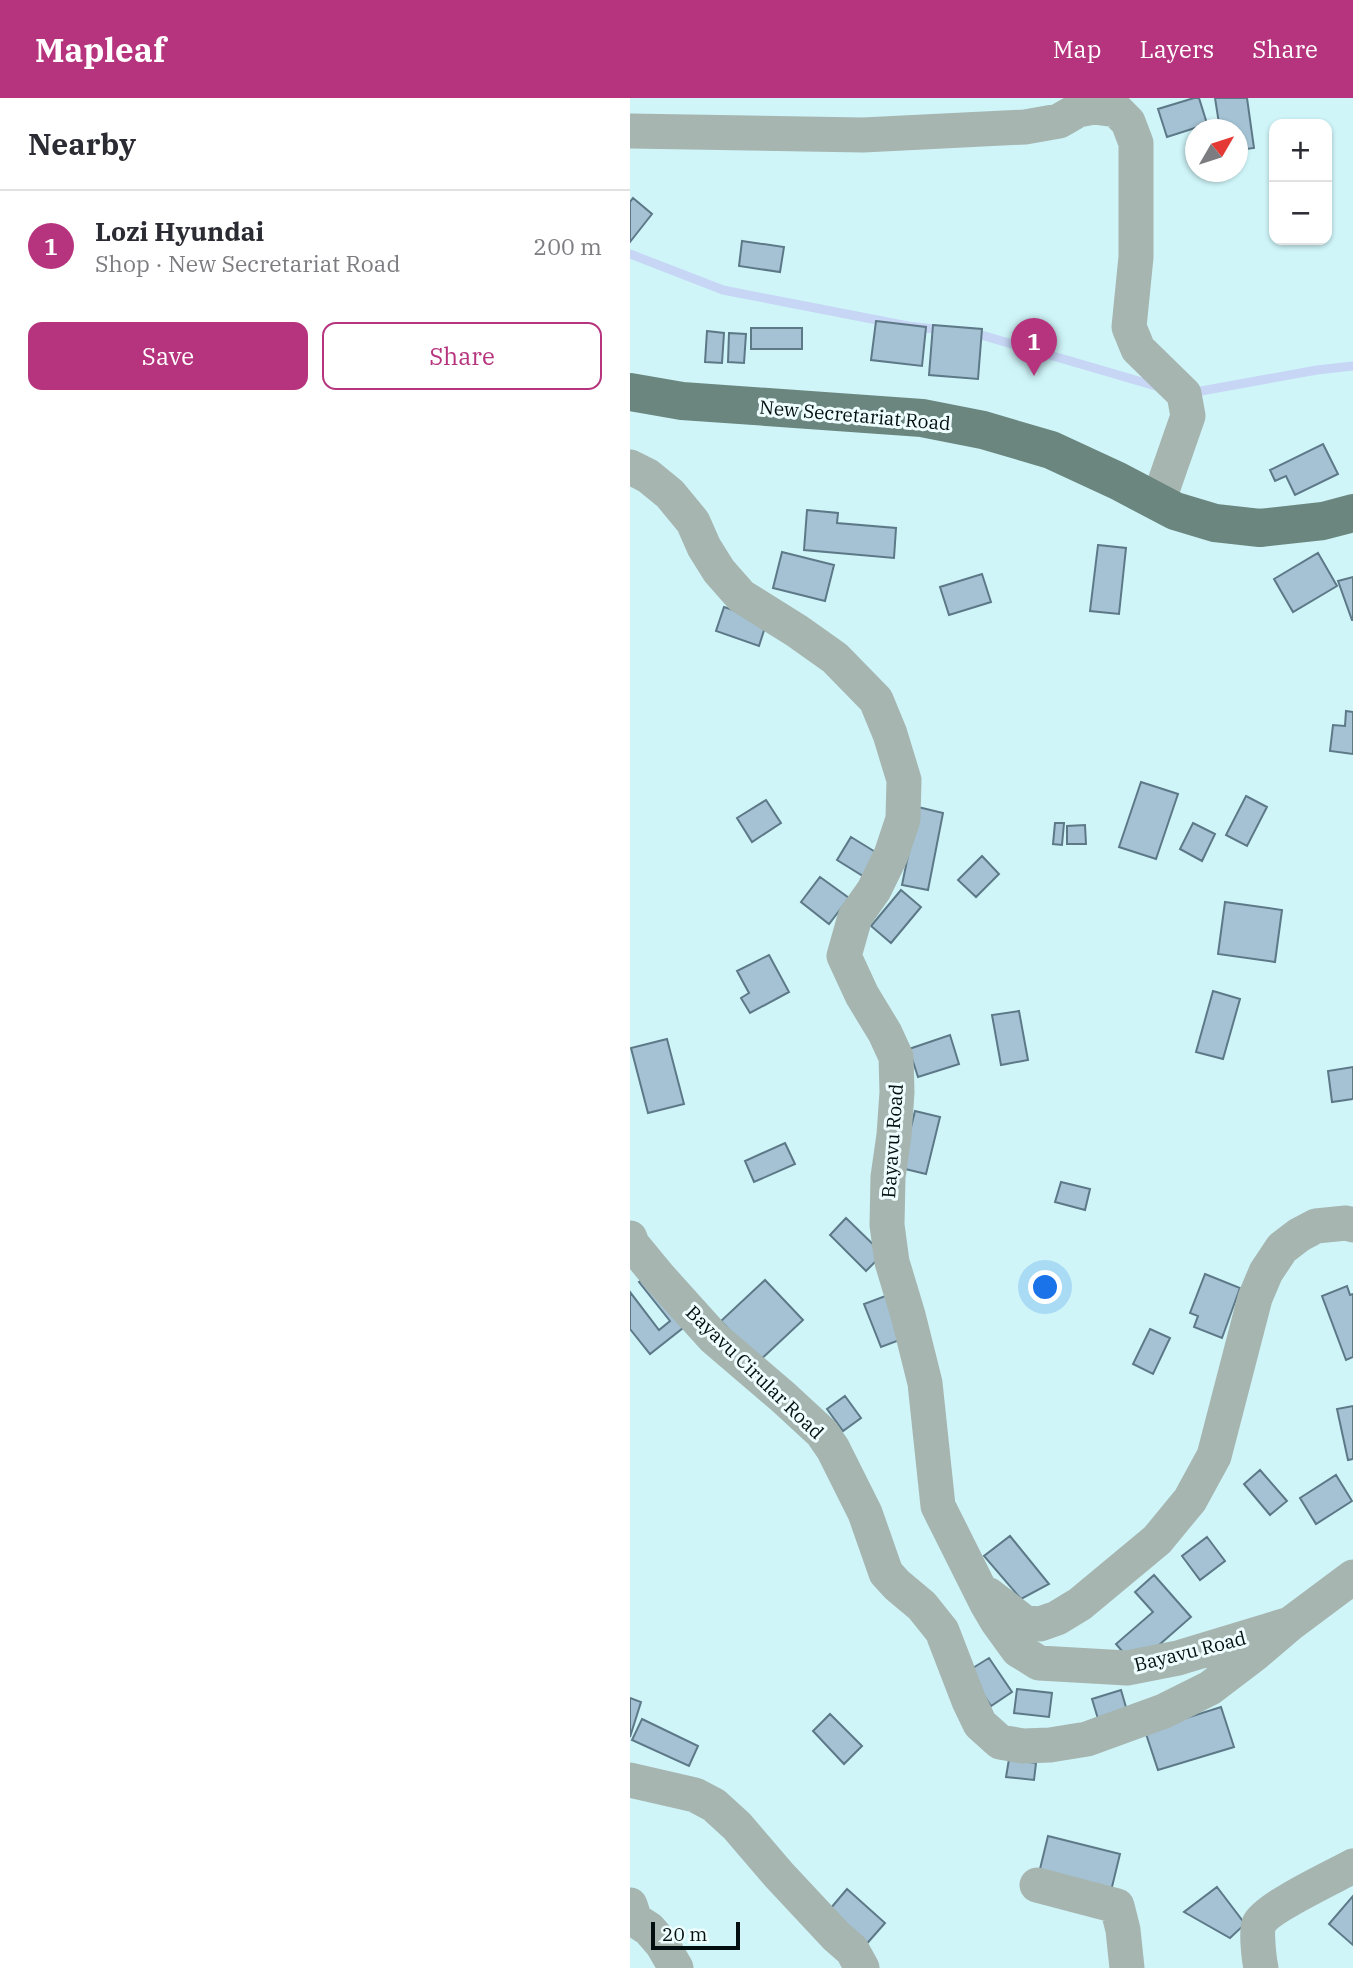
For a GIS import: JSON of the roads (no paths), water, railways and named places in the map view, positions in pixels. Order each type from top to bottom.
[{"type":"main road","name":"New Secretariat Road","points":[[630,392],[682,401],[922,418],[983,430],[1051,450],[1175,511],[1215,523],[1260,528],[1323,522],[1353,513]]},
{"type":"street","points":[[630,131],[863,135],[1026,127],[1059,121],[1078,110],[1094,107],[1116,110],[1128,122],[1136,143],[1136,257],[1129,327],[1138,349],[1184,394],[1188,416],[1158,502]]},
{"type":"street","name":"Bayavu Road","points":[[630,467],[648,476],[670,494],[693,522],[719,571],[741,596],[797,631],[835,659],[876,700],[890,734],[904,780],[903,819],[886,867],[855,917],[844,956],[896,1057],[896,1113],[888,1177],[887,1225],[892,1262],[925,1383],[938,1506],[992,1613],[1018,1650],[1039,1663],[1126,1668],[1178,1658],[1290,1624]]},
{"type":"street","points":[[978,1587],[1024,1622],[1040,1624],[1057,1618],[1080,1604],[1157,1540],[1190,1500],[1214,1455],[1255,1298],[1266,1272],[1282,1248],[1299,1235],[1316,1226],[1346,1223],[1353,1225]]},
{"type":"street","name":"Bayavu Cirular Road","points":[[630,1238],[660,1278],[714,1338],[783,1397],[827,1441],[865,1513],[886,1573],[922,1606],[943,1632],[980,1724],[1000,1742],[1023,1746],[1087,1739],[1164,1711],[1209,1688],[1353,1577]]},
{"type":"street","points":[[630,1780],[695,1795],[714,1805],[737,1826],[779,1875],[852,1950],[862,1968]]},
{"type":"street","points":[[1261,1968],[1259,1924],[1270,1911],[1353,1866]]},
{"type":"street","points":[[1037,1885],[1117,1906],[1123,1930],[1127,1968]]},
{"type":"street","points":[[630,1905],[635,1920],[649,1929],[662,1944],[676,1968]]},
{"type":"waterway","points":[[630,254],[723,290],[908,326],[943,330]]},
{"type":"waterway","points":[[971,332],[1159,387]]},
{"type":"waterway","points":[[1190,393],[1353,366]]},
{"type":"place","name":"Lozi Hyundai","points":[[1034,376]]}]
